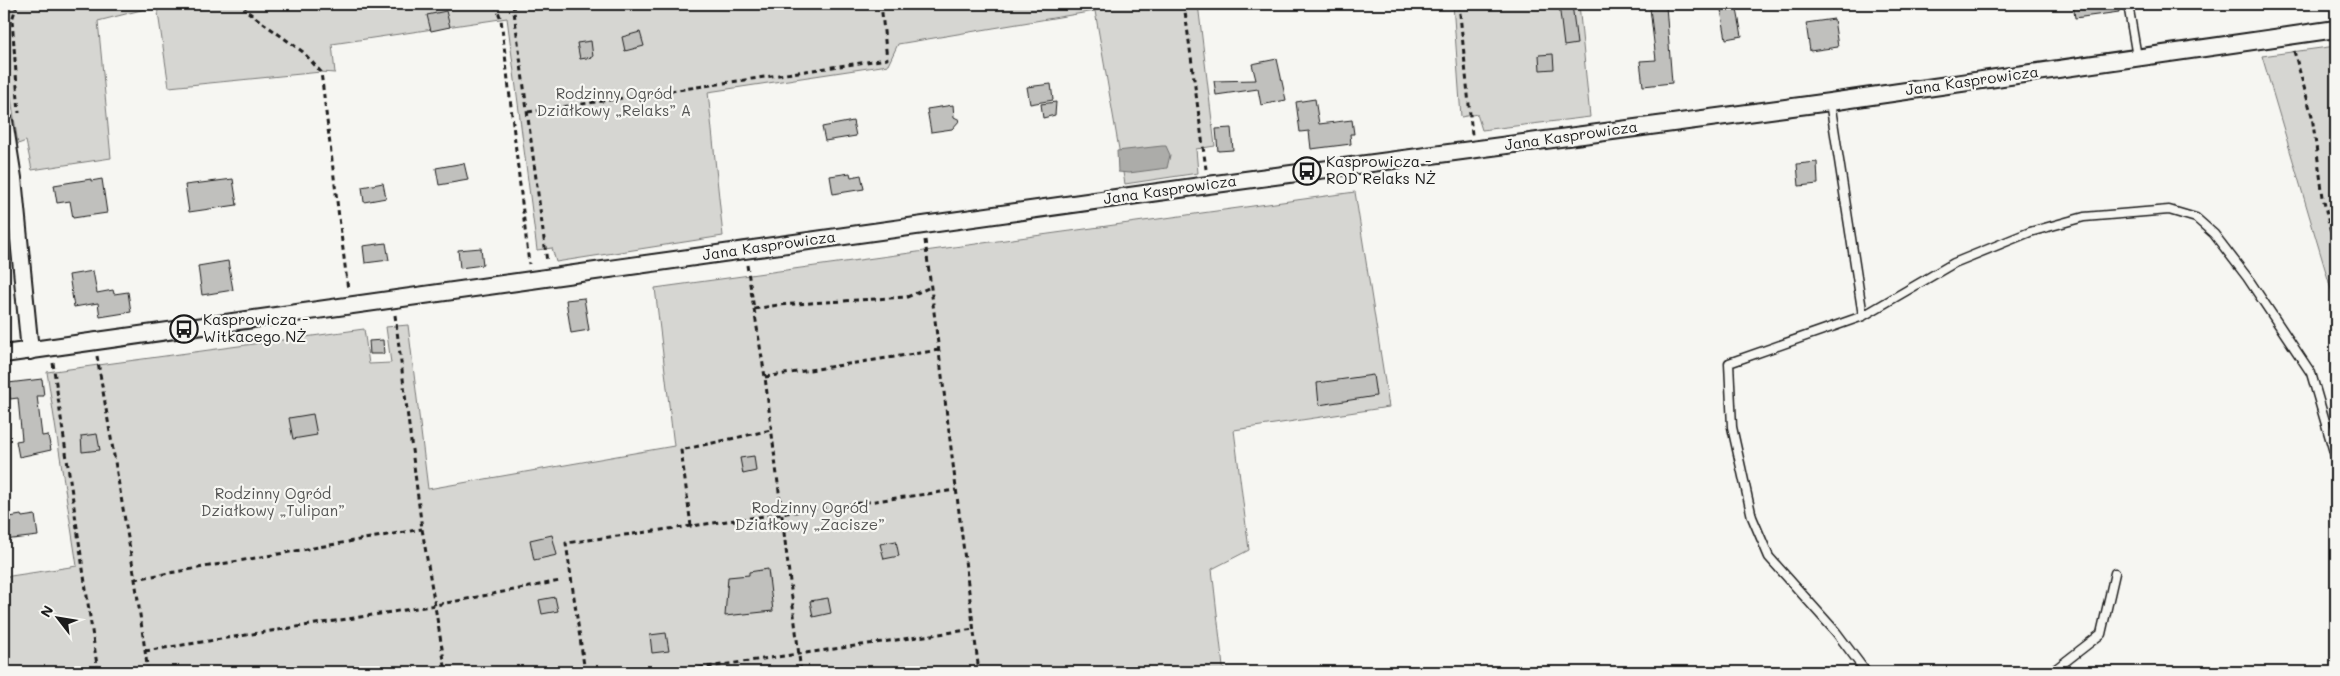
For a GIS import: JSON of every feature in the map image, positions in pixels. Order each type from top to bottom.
[{"type":"street","name":"Jana Kasprowicza","points":[[4,354],[1208,185],[1830,102],[2336,29]]},
{"type":"street","points":[[11,118],[13,178],[30,351]]},
{"type":"lane","points":[[2128,4],[2137,57]]},
{"type":"lane","points":[[1830,102],[1863,316]]},
{"type":"lane","points":[[1866,672],[1836,632],[1769,557],[1752,517],[1732,426],[1729,364],[1863,316],[1954,263],[2030,232],[2084,217],[2169,210],[2196,218],[2214,234],[2247,277],[2311,373],[2336,459]]},
{"type":"lane","points":[[2052,672],[2101,634],[2115,574]]},
{"type":"path","points":[[11,118],[12,20],[17,4]]},
{"type":"path","points":[[244,4],[248,12],[303,52],[321,72],[350,305]]},
{"type":"path","points":[[495,4],[501,19],[531,280]]},
{"type":"path","points":[[513,4],[545,249]]},
{"type":"path","points":[[528,112],[887,59],[881,4]]},
{"type":"path","points":[[1184,4],[1208,185]]},
{"type":"path","points":[[1459,4],[1469,116]]},
{"type":"path","points":[[2292,36],[2295,58],[2312,116],[2320,181],[2336,256]]},
{"type":"path","points":[[926,250],[979,672]]},
{"type":"path","points":[[749,275],[765,377],[801,672]]},
{"type":"path","points":[[754,309],[778,305],[907,297],[931,287]]},
{"type":"path","points":[[397,324],[422,529],[446,672]]},
{"type":"path","points":[[51,347],[98,672]]},
{"type":"path","points":[[765,377],[939,350]]},
{"type":"path","points":[[99,366],[135,580],[148,672]]},
{"type":"path","points":[[691,526],[681,450],[771,430]]},
{"type":"path","points":[[585,672],[566,543],[956,490]]},
{"type":"path","points":[[135,580],[422,529]]},
{"type":"path","points":[[145,651],[436,605],[560,580]]},
{"type":"path","points":[[672,672],[974,629]]},
{"type":"green space","name":"Rodzinny Ogród Działkowy „Relaks” A","points":[[4,4],[1198,4],[1215,146],[1196,149],[1198,173],[1125,184],[1095,11],[898,44],[888,65],[708,92],[723,236],[556,262],[552,248],[537,250],[507,18],[332,44],[335,73],[321,72],[169,87],[157,6],[98,21],[111,158],[32,170],[26,141],[18,144],[4,52]]},
{"type":"green space","points":[[1453,4],[1579,4],[1590,117],[1482,130],[1477,114],[1461,117]]},
{"type":"green space","points":[[2336,46],[2336,306],[2262,56]]},
{"type":"green space","points":[[1355,192],[1389,407],[1234,430],[1249,550],[1212,569],[1223,667],[1226,672],[4,672],[4,577],[77,566],[47,372],[364,329],[369,364],[391,363],[386,327],[408,325],[428,489],[674,446],[655,288]]},
{"type":"shaded area","points":[[1166,146],[1170,155],[1167,168],[1129,173],[1118,172],[1117,151]]},
{"type":"building","points":[[1559,4],[1572,4],[1577,44],[1564,46]]},
{"type":"building","points":[[1720,4],[1736,4],[1742,36],[1726,39]]},
{"type":"building","points":[[2073,4],[2118,4],[2119,12],[2075,18]]},
{"type":"building","points":[[1666,6],[1672,83],[1643,86],[1640,61],[1656,60],[1650,8]]},
{"type":"building","points":[[446,11],[450,27],[431,31],[427,15]]},
{"type":"building","points":[[1834,19],[1838,47],[1810,51],[1806,23]]},
{"type":"building","points":[[640,32],[644,46],[625,51],[622,37]]},
{"type":"building","points":[[591,41],[593,57],[580,59],[577,43]]},
{"type":"building","points":[[1553,54],[1554,69],[1540,70],[1539,55]]},
{"type":"building","points":[[1277,59],[1286,100],[1261,105],[1258,89],[1216,95],[1214,81],[1256,80],[1252,64]]},
{"type":"building","points":[[1051,84],[1053,100],[1030,104],[1027,87]]},
{"type":"building","points":[[1315,99],[1319,124],[1352,120],[1354,134],[1350,134],[1351,144],[1311,149],[1309,131],[1300,132],[1296,102]]},
{"type":"building","points":[[1056,102],[1055,115],[1043,118],[1041,104]]},
{"type":"building","points":[[953,105],[954,117],[960,120],[952,129],[931,132],[927,109]]},
{"type":"building","points":[[853,121],[856,136],[825,141],[822,127]]},
{"type":"building","points":[[1231,128],[1233,150],[1218,151],[1216,129]]},
{"type":"building","points":[[1817,162],[1818,184],[1799,186],[1797,164]]},
{"type":"building","points":[[464,163],[468,180],[439,185],[436,168]]},
{"type":"building","points":[[850,173],[851,177],[861,175],[864,189],[833,194],[830,176]]},
{"type":"building","points":[[91,179],[91,181],[102,179],[107,213],[73,218],[70,201],[57,203],[54,185]]},
{"type":"building","points":[[233,179],[237,205],[189,212],[185,185]]},
{"type":"building","points":[[383,183],[386,198],[364,202],[362,187]]},
{"type":"building","points":[[386,243],[389,260],[365,263],[363,246]]},
{"type":"building","points":[[481,248],[483,265],[460,268],[458,250]]},
{"type":"building","points":[[228,261],[233,290],[202,295],[198,266]]},
{"type":"building","points":[[93,271],[97,293],[113,290],[114,294],[128,292],[131,312],[100,317],[98,303],[74,307],[69,275]]},
{"type":"building","points":[[584,298],[589,330],[571,333],[566,300]]},
{"type":"building","points":[[383,340],[384,354],[370,354],[369,341]]},
{"type":"building","points":[[1373,375],[1376,396],[1319,405],[1317,383]]},
{"type":"building","points":[[42,379],[44,396],[37,396],[42,436],[48,435],[51,450],[19,457],[16,441],[22,440],[18,398],[10,399],[8,383]]},
{"type":"building","points":[[313,414],[317,435],[293,439],[289,418]]},
{"type":"building","points":[[97,434],[100,450],[82,452],[81,436]]},
{"type":"building","points":[[754,456],[756,471],[743,474],[740,458]]},
{"type":"building","points":[[21,515],[22,517],[35,515],[38,536],[4,540],[4,518]]},
{"type":"building","points":[[552,535],[557,555],[534,560],[530,540]]},
{"type":"building","points":[[896,541],[899,556],[884,559],[880,544]]},
{"type":"building","points":[[768,569],[773,611],[725,616],[728,577],[749,575],[749,572]]},
{"type":"building","points":[[555,597],[558,611],[542,614],[539,600]]},
{"type":"building","points":[[828,598],[831,613],[813,617],[810,601]]},
{"type":"building","points":[[666,633],[669,651],[652,653],[650,635]]},
{"type":"place","name":"Kasprowicza - ROD Relaks NŻ","points":[[1307,171]]},
{"type":"place","name":"Kasprowicza - Witkacego NŻ","points":[[184,329]]},
{"type":"park label","name":"Rodzinny Ogród Działkowy „Tulipan”","points":[[273,502]]},
{"type":"park label","name":"Rodzinny Ogród Działkowy „Zacisze”","points":[[810,516]]}]
